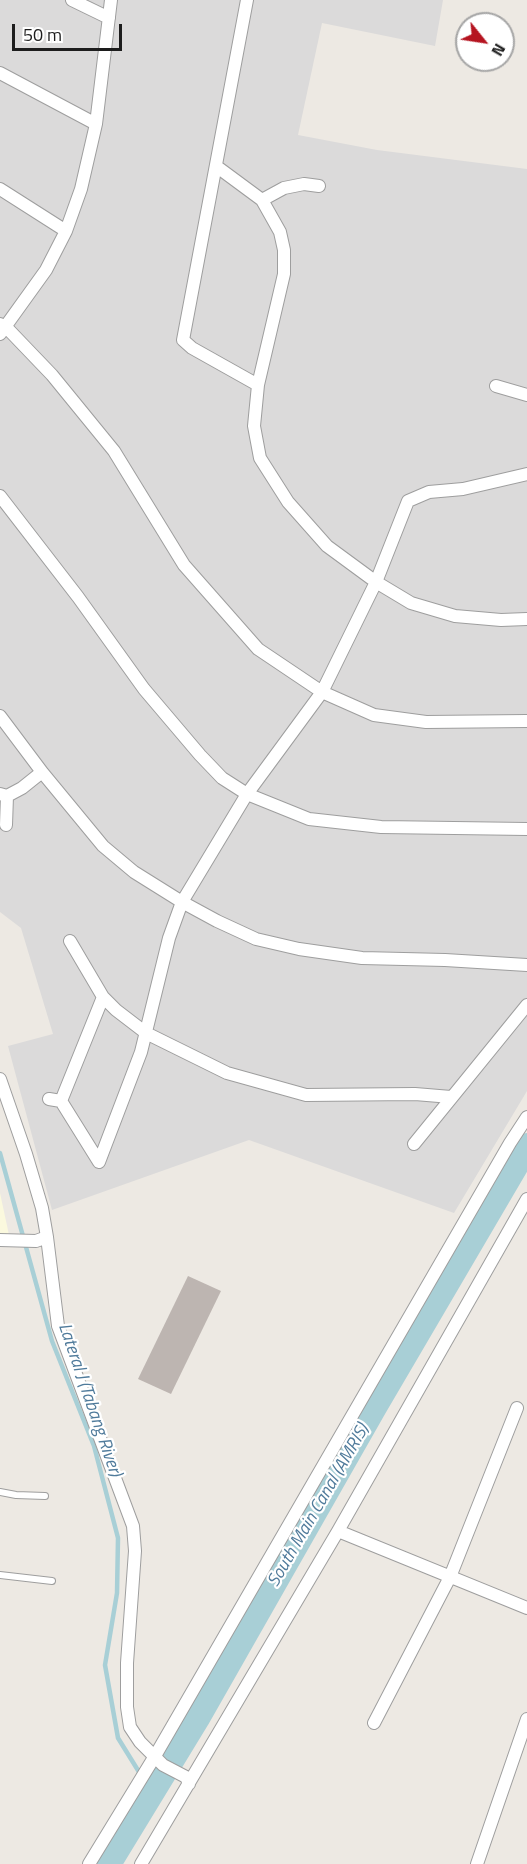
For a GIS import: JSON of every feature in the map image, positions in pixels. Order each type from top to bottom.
[{"type":"street","points":[[72,0],[109,18]]},
{"type":"street","points":[[111,0],[96,124],[81,189],[66,231],[46,270],[2,328],[52,375],[114,451],[184,565],[258,649],[322,692],[374,715],[426,722],[527,721]]},
{"type":"street","points":[[247,0],[183,340],[192,348],[258,385]]},
{"type":"street","points":[[0,73],[96,124]]},
{"type":"street","points":[[216,166],[262,201],[280,232],[284,250],[284,274],[258,385],[254,426],[260,458],[288,502],[327,546],[376,582],[411,603],[455,616],[501,620],[527,619]]},
{"type":"street","points":[[262,201],[284,188],[304,184],[319,186]]},
{"type":"street","points":[[0,189],[66,231]]},
{"type":"street","points":[[496,386],[527,395]]},
{"type":"street","points":[[103,997],[55,1100],[99,1162],[146,1033],[169,939],[182,902],[247,794],[322,692],[376,582],[408,501],[429,492],[464,489],[527,474]]},
{"type":"street","points":[[0,496],[78,597],[144,689],[214,770],[247,794],[309,819],[381,827],[527,829]]},
{"type":"street","points":[[0,716],[42,772],[104,846],[134,872],[182,902],[256,939],[299,949],[362,958],[527,965]]},
{"type":"street","points":[[6,825],[3,795],[22,789],[42,772]]},
{"type":"street","points":[[70,941],[103,997],[116,1010],[146,1033],[227,1073],[306,1095],[415,1094],[451,1097]]},
{"type":"street","points":[[414,1144],[527,1005]]},
{"type":"street","points":[[0,1079],[42,1208],[42,1239],[58,1326],[133,1526],[135,1551],[127,1663],[127,1707],[130,1727],[140,1742],[159,1761],[187,1780]]},
{"type":"street","points":[[89,1864],[147,1768],[159,1761],[498,1164],[527,1117]]},
{"type":"street","points":[[141,1864],[187,1780],[338,1531],[521,1220],[527,1199]]},
{"type":"street","points":[[1,1240],[42,1239]]},
{"type":"street","points":[[374,1724],[450,1577],[517,1408]]},
{"type":"street","points":[[338,1531],[527,1608]]},
{"type":"street","points":[[477,1864],[527,1719]]},
{"type":"lane","points":[[0,1492],[45,1496]]},
{"type":"lane","points":[[0,1575],[52,1581]]},
{"type":"shaded area","points":[[0,0],[443,0],[435,46],[322,23],[298,135],[377,150],[527,169],[527,1091],[454,1213],[249,1140],[52,1210],[8,1046],[53,1034],[21,928],[0,912]]},
{"type":"shaded area","points":[[0,1193],[9,1235],[0,1235]]},
{"type":"building","points":[[188,1276],[221,1291],[171,1394],[138,1379]]},
{"type":"waterway","name":"South Main Canal (AMRIS)","points":[[108,1864],[197,1718],[374,1407],[527,1146]]},
{"type":"waterway","name":"Lateral J (Tabang River)","points":[[0,1153],[52,1341],[94,1446],[118,1538],[117,1593],[105,1665],[118,1738],[152,1793]]}]
